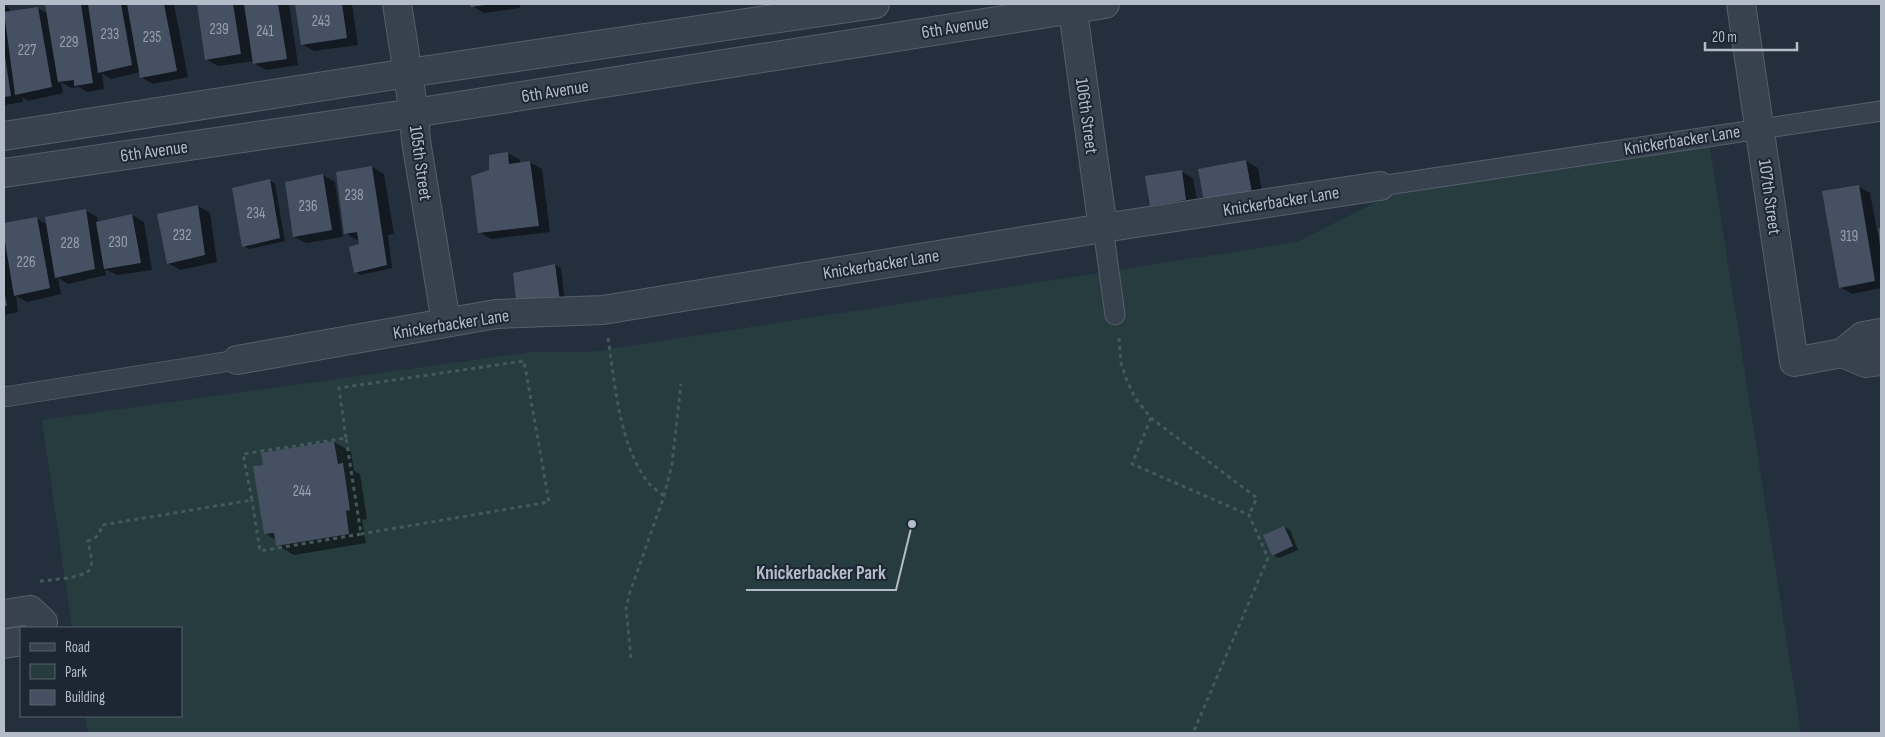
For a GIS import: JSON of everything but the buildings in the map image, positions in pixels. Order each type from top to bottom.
[{"type":"street","name":"105th Street","points":[[397,4],[414,113],[416,141],[446,322]]},
{"type":"street","points":[[4,136],[408,73],[875,4]]},
{"type":"street","name":"6th Avenue","points":[[4,173],[414,113],[1072,6],[1105,4]]},
{"type":"street","name":"107th Street","points":[[1741,4],[1794,362],[1842,354]]},
{"type":"street","name":"106th Street","points":[[1072,6],[1103,228]]},
{"type":"street","name":"Knickerbacker Lane","points":[[237,360],[496,314],[603,310],[1103,228],[1380,186]]},
{"type":"street","points":[[1881,333],[1863,336],[1842,354],[1866,363],[1881,361]]},
{"type":"street","points":[[4,614],[35,619]]},
{"type":"street","points":[[4,644],[20,641]]},
{"type":"lane","name":"Knickerbacker Lane","points":[[1380,186],[1881,110]]},
{"type":"lane","points":[[1103,228],[1116,315]]},
{"type":"lane","name":"Knickerbacker Lane","points":[[4,396],[237,360]]},
{"type":"path","points":[[603,310],[617,398],[629,448],[648,482],[664,496]]},
{"type":"path","points":[[1116,315],[1122,363],[1134,398],[1151,418],[1257,498],[1249,515]]},
{"type":"path","points":[[346,438],[243,454],[260,551],[361,534],[549,502],[524,361],[339,388],[361,534]]},
{"type":"path","points":[[631,658],[626,608],[664,496],[672,464],[681,384]]},
{"type":"path","points":[[1151,418],[1132,464],[1249,515],[1268,558],[1193,733]]},
{"type":"path","points":[[35,619],[26,584],[88,573],[91,563],[88,541],[95,539],[100,533],[102,525],[252,500]]},
{"type":"green space","points":[[1709,142],[1801,733],[88,733],[85,717],[182,717],[182,627],[72,627],[42,420],[531,352],[590,352],[1297,242],[1398,191]]},
{"type":"place","name":"Knickerbacker Park","points":[[912,524]]}]
